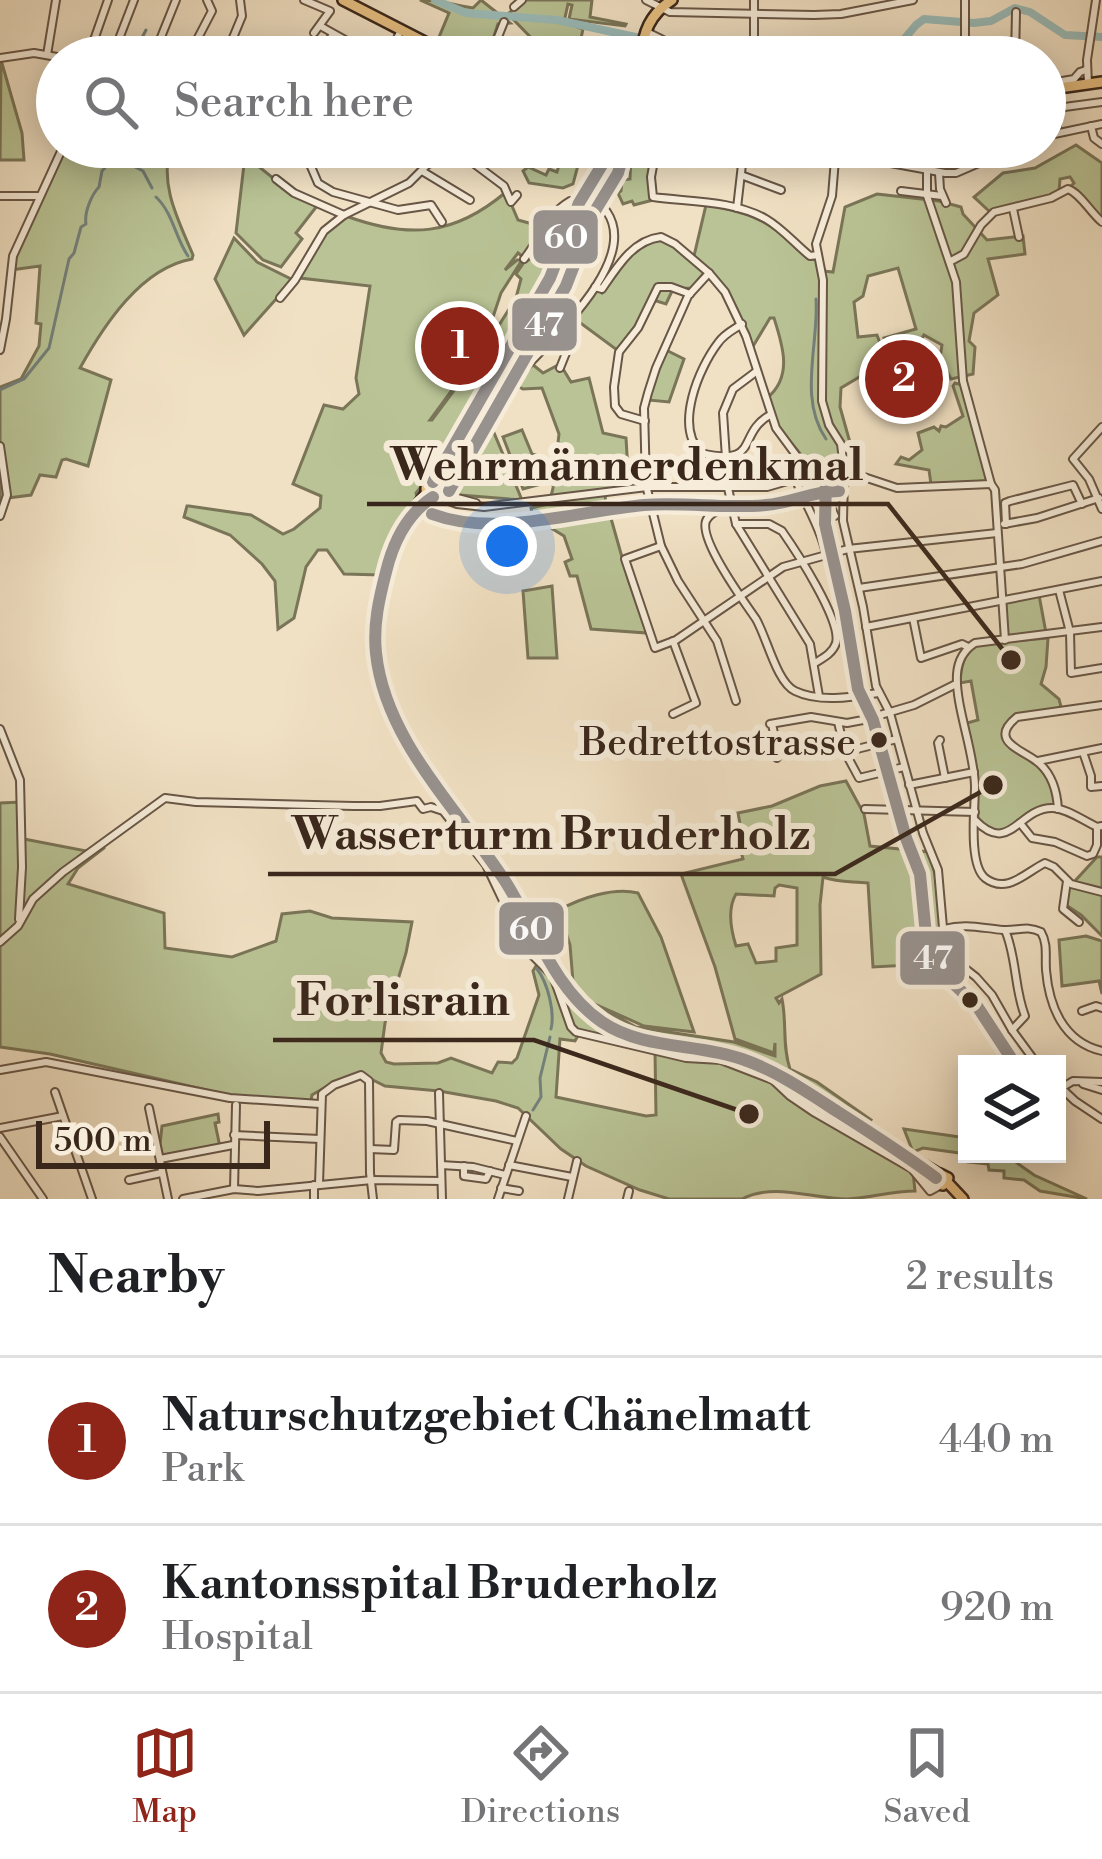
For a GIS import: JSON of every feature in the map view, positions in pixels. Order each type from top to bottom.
[{"type":"main road","points":[[343,0],[413,36]]},
{"type":"main road","points":[[644,36],[661,7],[672,0]]},
{"type":"main road","points":[[1066,86],[1102,82]]},
{"type":"main road","points":[[601,168],[582,198],[550,278],[443,461],[435,490],[409,519],[385,571],[376,604],[374,650],[380,686],[407,742],[487,853],[567,988],[588,1011],[615,1029],[652,1042],[759,1065],[878,1137],[960,1199]]},
{"type":"street","points":[[53,36],[56,0]]},
{"type":"street","points":[[95,36],[108,0]]},
{"type":"street","points":[[120,36],[134,0]]},
{"type":"street","points":[[161,36],[175,2],[165,0]]},
{"type":"street","points":[[199,36],[212,11],[207,0]]},
{"type":"street","points":[[234,36],[242,16],[240,0]]},
{"type":"street","points":[[304,0],[330,11],[314,33]]},
{"type":"street","points":[[514,8],[522,0]]},
{"type":"street","points":[[646,0],[670,12],[826,15],[914,0]]},
{"type":"street","points":[[754,0],[754,36]]},
{"type":"street","points":[[965,0],[966,36]]},
{"type":"street","points":[[1088,84],[1096,0]]},
{"type":"street","points":[[1015,36],[1016,12]]},
{"type":"street","points":[[498,36],[504,22]]},
{"type":"street","points":[[1092,28],[1102,26]]},
{"type":"street","points":[[322,27],[337,36]]},
{"type":"street","points":[[398,36],[401,30]]},
{"type":"street","points":[[0,58],[36,55]]},
{"type":"street","points":[[1066,82],[1086,70]]},
{"type":"street","points":[[1066,107],[1102,102]]},
{"type":"street","points":[[1066,131],[1102,124]]},
{"type":"street","points":[[1091,126],[1094,138],[1102,144]]},
{"type":"street","points":[[0,350],[11,262],[53,168]]},
{"type":"street","points":[[311,168],[324,188],[398,210],[430,205],[442,222]]},
{"type":"street","points":[[280,298],[324,231],[367,202],[409,183],[425,168]]},
{"type":"street","points":[[480,168],[504,186],[511,202],[517,195]]},
{"type":"street","points":[[651,168],[655,199],[737,208],[765,218],[810,256],[818,255]]},
{"type":"street","points":[[737,208],[742,168]]},
{"type":"street","points":[[834,168],[832,196],[817,236],[823,280],[822,401],[841,444],[843,520],[878,693],[890,713],[938,870],[948,950],[985,986],[1030,1055]]},
{"type":"street","points":[[908,168],[939,173],[966,168]]},
{"type":"street","points":[[422,171],[470,200]]},
{"type":"street","points":[[928,172],[927,196],[958,294],[963,381],[995,490],[1004,640]]},
{"type":"street","points":[[901,191],[945,200],[939,173]]},
{"type":"street","points":[[741,175],[781,190]]},
{"type":"street","points":[[276,179],[305,199],[344,215]]},
{"type":"street","points":[[951,261],[964,254],[994,212],[1070,189],[1102,222]]},
{"type":"street","points":[[0,196],[40,196]]},
{"type":"street","points":[[463,454],[494,422],[523,370],[557,338],[595,286],[612,248],[607,212],[582,198],[570,201],[553,212],[524,259]]},
{"type":"street","points":[[1012,209],[1019,237]]},
{"type":"street","points":[[595,286],[602,289],[628,254],[652,237],[668,239],[709,273],[742,324],[770,415],[783,441],[813,473],[835,517]]},
{"type":"street","points":[[709,273],[690,294],[656,368],[644,408],[647,487],[662,547],[724,657],[736,701]]},
{"type":"street","points":[[644,422],[621,414],[615,406],[617,358],[658,286],[690,294]]},
{"type":"street","points":[[742,324],[721,338],[696,384],[690,403],[695,448],[727,458],[746,449],[757,424],[770,415]]},
{"type":"street","points":[[557,338],[566,353],[560,368]]},
{"type":"street","points":[[757,371],[733,389],[723,413],[730,504],[736,524],[810,644],[820,696]]},
{"type":"street","points":[[1100,432],[1073,459],[1089,479],[1102,509]]},
{"type":"street","points":[[0,446],[7,495],[0,516]]},
{"type":"street","points":[[435,490],[462,501],[504,505],[647,487],[767,487],[813,473],[844,473],[897,488],[991,484]]},
{"type":"street","points":[[796,480],[826,555]]},
{"type":"street","points":[[1000,527],[1005,502],[1073,485],[1082,504]]},
{"type":"street","points":[[662,547],[625,559],[653,647],[673,641],[768,575],[800,561],[848,549],[1000,527],[1099,499]]},
{"type":"street","points":[[730,504],[710,515],[705,526],[713,550],[767,640],[785,684],[794,691],[820,696],[878,693]]},
{"type":"street","points":[[809,513],[830,505]]},
{"type":"street","points":[[736,524],[777,527],[833,617],[836,644],[815,663]]},
{"type":"street","points":[[859,588],[1037,560],[1102,541]]},
{"type":"street","points":[[866,627],[1102,581]]},
{"type":"street","points":[[1059,588],[1070,632],[1071,673],[1102,668]]},
{"type":"street","points":[[914,618],[921,658],[962,644],[968,647]]},
{"type":"street","points":[[1102,627],[980,642],[968,647],[958,664],[974,772],[976,864],[989,881],[1002,884],[1045,863],[1067,881],[1102,892]]},
{"type":"street","points":[[673,641],[696,704],[673,714]]},
{"type":"street","points":[[777,758],[771,724],[811,718],[847,723],[914,705],[958,684]]},
{"type":"street","points":[[1058,809],[1053,782],[1038,761],[1008,741],[1006,733],[1012,720],[1102,705]]},
{"type":"street","points":[[838,722],[845,752],[859,778],[904,767]]},
{"type":"street","points":[[0,729],[20,780],[22,867],[18,926],[0,942]]},
{"type":"street","points":[[845,752],[897,740]]},
{"type":"street","points":[[940,740],[945,778]]},
{"type":"street","points":[[1038,761],[1102,748]]},
{"type":"street","points":[[1083,752],[1091,787],[1102,786]]},
{"type":"street","points":[[909,785],[974,772]]},
{"type":"street","points":[[19,920],[33,899],[63,872],[165,798],[367,806],[417,801],[423,809],[443,812],[486,866],[526,950],[553,976],[576,1032],[680,1058],[721,1060],[773,1080],[815,1113],[912,1169],[930,1191],[940,1182]]},
{"type":"street","points":[[866,809],[975,816],[989,833],[997,834],[1042,810],[1058,809],[1100,826],[1091,856]]},
{"type":"street","points":[[1021,823],[1032,838],[1101,860]]},
{"type":"street","points":[[1067,881],[1063,909],[1079,922]]},
{"type":"street","points":[[944,929],[970,924],[1041,932],[1048,988],[1059,1018],[1073,1038],[1102,1051]]},
{"type":"street","points":[[1005,930],[1025,1016],[1012,1030]]},
{"type":"street","points":[[1082,1011],[1102,1008]]},
{"type":"street","points":[[0,1070],[46,1062],[230,1098],[320,1104]]},
{"type":"street","points":[[314,1199],[322,1094],[362,1075],[369,1082],[374,1199]]},
{"type":"street","points":[[1066,1083],[1102,1086]]},
{"type":"street","points":[[1066,1091],[1102,1119]]},
{"type":"street","points":[[55,1092],[92,1199]]},
{"type":"street","points":[[439,1093],[442,1199]]},
{"type":"street","points":[[234,1189],[236,1106]]},
{"type":"street","points":[[149,1108],[168,1199]]},
{"type":"street","points":[[43,1199],[0,1132],[63,1116]]},
{"type":"street","points":[[498,1199],[526,1116]]},
{"type":"street","points":[[370,1149],[394,1150],[399,1120],[517,1141]]},
{"type":"street","points":[[160,1160],[234,1140],[320,1139]]},
{"type":"street","points":[[568,1199],[577,1161]]},
{"type":"street","points":[[441,1165],[505,1175]]},
{"type":"street","points":[[509,1165],[572,1177]]},
{"type":"street","points":[[129,1180],[163,1173]]},
{"type":"street","points":[[183,1199],[234,1189],[258,1195],[316,1184],[441,1181]]},
{"type":"street","points":[[284,1188],[284,1199]]},
{"type":"street","points":[[501,1188],[519,1191]]},
{"type":"green space","points":[[420,0],[473,8],[481,0],[510,23],[498,24],[494,36],[439,36],[449,13]]},
{"type":"green space","points":[[523,0],[592,0],[590,17],[626,24],[569,19],[572,5],[568,4],[564,22],[583,29],[582,36],[529,36],[508,14]]},
{"type":"green space","points":[[1,60],[22,133],[24,160],[0,160]]},
{"type":"green space","points":[[1076,145],[1102,163],[1102,220],[1069,188],[1074,183],[1070,177],[1060,179],[1059,191],[1051,196],[1017,207],[990,212],[974,197],[1003,173],[1066,168],[1066,151]]},
{"type":"green space","points":[[55,168],[168,168],[176,216],[192,259],[140,286],[100,334],[80,368],[111,380],[88,466],[62,460],[56,477],[40,475],[31,495],[0,499],[0,387],[21,379],[39,346],[41,324],[36,323],[40,266],[11,270]]},
{"type":"green space","points":[[244,168],[260,168],[317,206],[296,233],[302,239],[281,267],[263,260],[236,233]]},
{"type":"green space","points":[[530,168],[546,175],[549,169],[557,172],[558,168],[577,168],[573,184],[563,188],[529,183],[523,171]]},
{"type":"green space","points":[[630,168],[651,168],[653,200],[623,204],[618,193],[622,180],[630,179]]},
{"type":"green space","points":[[506,192],[518,220],[543,227],[523,257],[518,253],[505,270],[522,260],[501,293],[477,356],[430,420],[479,357],[516,298],[521,279],[516,274],[525,261],[549,253],[553,264],[538,295],[416,493],[381,575],[344,574],[327,550],[318,550],[306,567],[294,618],[278,629],[275,581],[262,564],[230,535],[184,517],[187,506],[251,515],[283,534],[320,508],[321,496],[293,484],[324,405],[343,409],[359,394],[356,378],[370,286],[299,275],[328,229],[346,216],[390,228],[430,229],[468,218]]},
{"type":"green space","points":[[877,194],[961,207],[987,240],[1023,236],[1025,254],[988,259],[998,295],[974,313],[969,341],[975,347],[973,374],[951,379],[940,358],[942,345],[924,335],[917,346],[888,351],[884,338],[916,329],[898,268],[868,276],[863,296],[854,302],[858,337],[877,335],[884,354],[866,373],[841,388],[840,407],[856,464],[812,468],[778,427],[767,398],[783,371],[774,318],[752,348],[727,291],[694,256],[706,205],[763,222],[816,260],[823,271],[833,272],[845,207]]},
{"type":"green space","points":[[234,238],[257,262],[293,280],[244,335],[215,279]]},
{"type":"green space","points":[[661,238],[704,273],[691,288],[673,289],[666,304],[653,300],[656,286],[640,320],[617,350],[575,319],[596,289],[602,293],[633,254]]},
{"type":"green space","points":[[666,350],[684,359],[669,402],[648,400]]},
{"type":"green space","points":[[510,354],[527,363],[476,436],[492,428],[522,500],[447,494],[442,480],[454,452]]},
{"type":"green space","points":[[532,364],[543,373],[560,364],[571,382],[589,378],[603,433],[626,438],[629,488],[603,490],[647,633],[591,629],[577,576],[570,576],[565,562],[572,559],[564,536],[533,517],[531,508],[549,504],[559,434],[542,388],[523,389],[514,384]]},
{"type":"green space","points":[[955,383],[962,385],[987,481],[931,484],[929,470],[896,464],[901,457],[909,460],[922,450],[918,433],[934,427],[939,431],[963,416]]},
{"type":"green space","points":[[522,430],[532,454],[543,462],[541,484],[523,489],[503,437]]},
{"type":"green space","points":[[552,586],[557,658],[528,658],[523,591]]},
{"type":"green space","points":[[1039,595],[1046,633],[1007,636],[1005,603]]},
{"type":"green space","points":[[1048,638],[1041,684],[1059,699],[1062,711],[1017,717],[1008,725],[1008,741],[1041,767],[1056,806],[997,834],[978,823],[977,771],[967,723],[978,720],[971,681],[960,683],[962,666],[978,644]]},
{"type":"green space","points":[[846,781],[864,814],[870,846],[929,852],[935,874],[943,948],[927,951],[929,964],[873,967],[868,883],[823,877],[821,974],[776,998],[779,1003],[782,999],[790,1069],[871,1120],[896,1140],[893,1142],[831,1097],[757,1060],[726,1050],[643,1037],[615,1025],[582,999],[561,974],[573,982],[570,945],[559,910],[597,895],[638,893],[661,937],[694,1032],[644,1026],[588,1001],[636,1027],[734,1042],[775,1056],[775,1043],[774,1053],[735,1039],[681,874],[743,859],[736,832],[741,829],[738,813],[772,806]],"holes":[[[779,885],[797,888],[797,945],[776,948],[776,961],[756,963],[748,944],[736,946],[734,940],[731,913],[736,894],[774,896]]]},
{"type":"green space","points":[[21,802],[24,839],[86,851],[104,841],[104,848],[78,868],[68,884],[164,913],[165,948],[232,957],[276,941],[282,914],[310,911],[332,918],[412,922],[385,1023],[381,1053],[386,1062],[438,1063],[451,1058],[492,1073],[498,1062],[512,1063],[539,995],[533,971],[539,961],[565,1003],[570,1000],[608,1032],[605,1038],[579,1034],[575,1041],[560,1039],[556,1097],[656,1115],[655,1052],[719,1061],[771,1081],[789,1097],[913,1172],[915,1191],[847,1199],[767,1192],[742,1199],[669,1199],[586,1166],[518,1108],[496,1101],[385,1086],[361,1074],[329,1085],[312,1095],[311,1101],[237,1097],[0,1047],[0,803]]},
{"type":"green space","points":[[1102,857],[1102,936],[1063,903],[1065,884],[1073,883]]},
{"type":"green space","points":[[1086,936],[1102,941],[1102,994],[1099,981],[1062,986],[1059,940]]},
{"type":"green space","points":[[218,1114],[220,1147],[163,1158],[162,1126]]},
{"type":"green space","points":[[904,1129],[958,1137],[958,1153],[923,1148],[913,1152]]},
{"type":"green space","points":[[978,1163],[1017,1163],[1087,1199],[1040,1191],[1024,1180],[1004,1178],[1004,1171],[989,1170],[988,1164]]},
{"type":"waterway","points":[[435,0],[466,13],[557,20],[631,36]]},
{"type":"waterway","points":[[907,36],[924,19],[991,21],[1015,8],[1030,12],[1065,35],[1102,37]]},
{"type":"waterway","points":[[143,36],[146,30]]},
{"type":"waterway","points":[[0,390],[24,379],[49,348],[69,259],[105,168]]},
{"type":"waterway","points":[[137,168],[152,188]]},
{"type":"waterway","points":[[156,197],[188,256]]},
{"type":"waterway","points":[[816,299],[811,389],[826,439]]},
{"type":"waterway","points":[[537,969],[550,998],[551,1029]]},
{"type":"waterway","points":[[533,1110],[541,1097],[540,1078],[550,1037]]},
{"type":"transit line","name":"60","points":[[433,482],[550,278],[579,203],[600,168]]},
{"type":"transit line","name":"47","points":[[449,491],[566,286],[595,211],[619,168]]},
{"type":"transit line","name":"47","points":[[826,478],[825,524],[858,689],[873,720],[920,874],[927,945],[938,969],[977,1006],[1009,1055]]},
{"type":"transit line","name":"47","points":[[432,514],[457,521],[510,523],[644,505],[766,505],[839,491]]},
{"type":"transit line","name":"60","points":[[433,497],[402,530],[386,572],[375,632],[382,685],[409,745],[505,881],[571,993],[618,1031],[652,1042],[725,1054],[767,1070],[936,1178]]},
{"type":"place","name":"Naturschutzgebiet Chänelmatt","points":[[460,346]]},
{"type":"place","name":"Kantonsspital Bruderholz","points":[[904,379]]},
{"type":"place","name":"Wehrmännerdenkmal","points":[[1011,660]]},
{"type":"place","name":"Bedrettostrasse","points":[[879,740]]},
{"type":"place","name":"Wasserturm Bruderholz","points":[[993,785]]},
{"type":"place","name":"Forlisrain","points":[[749,1114]]}]
